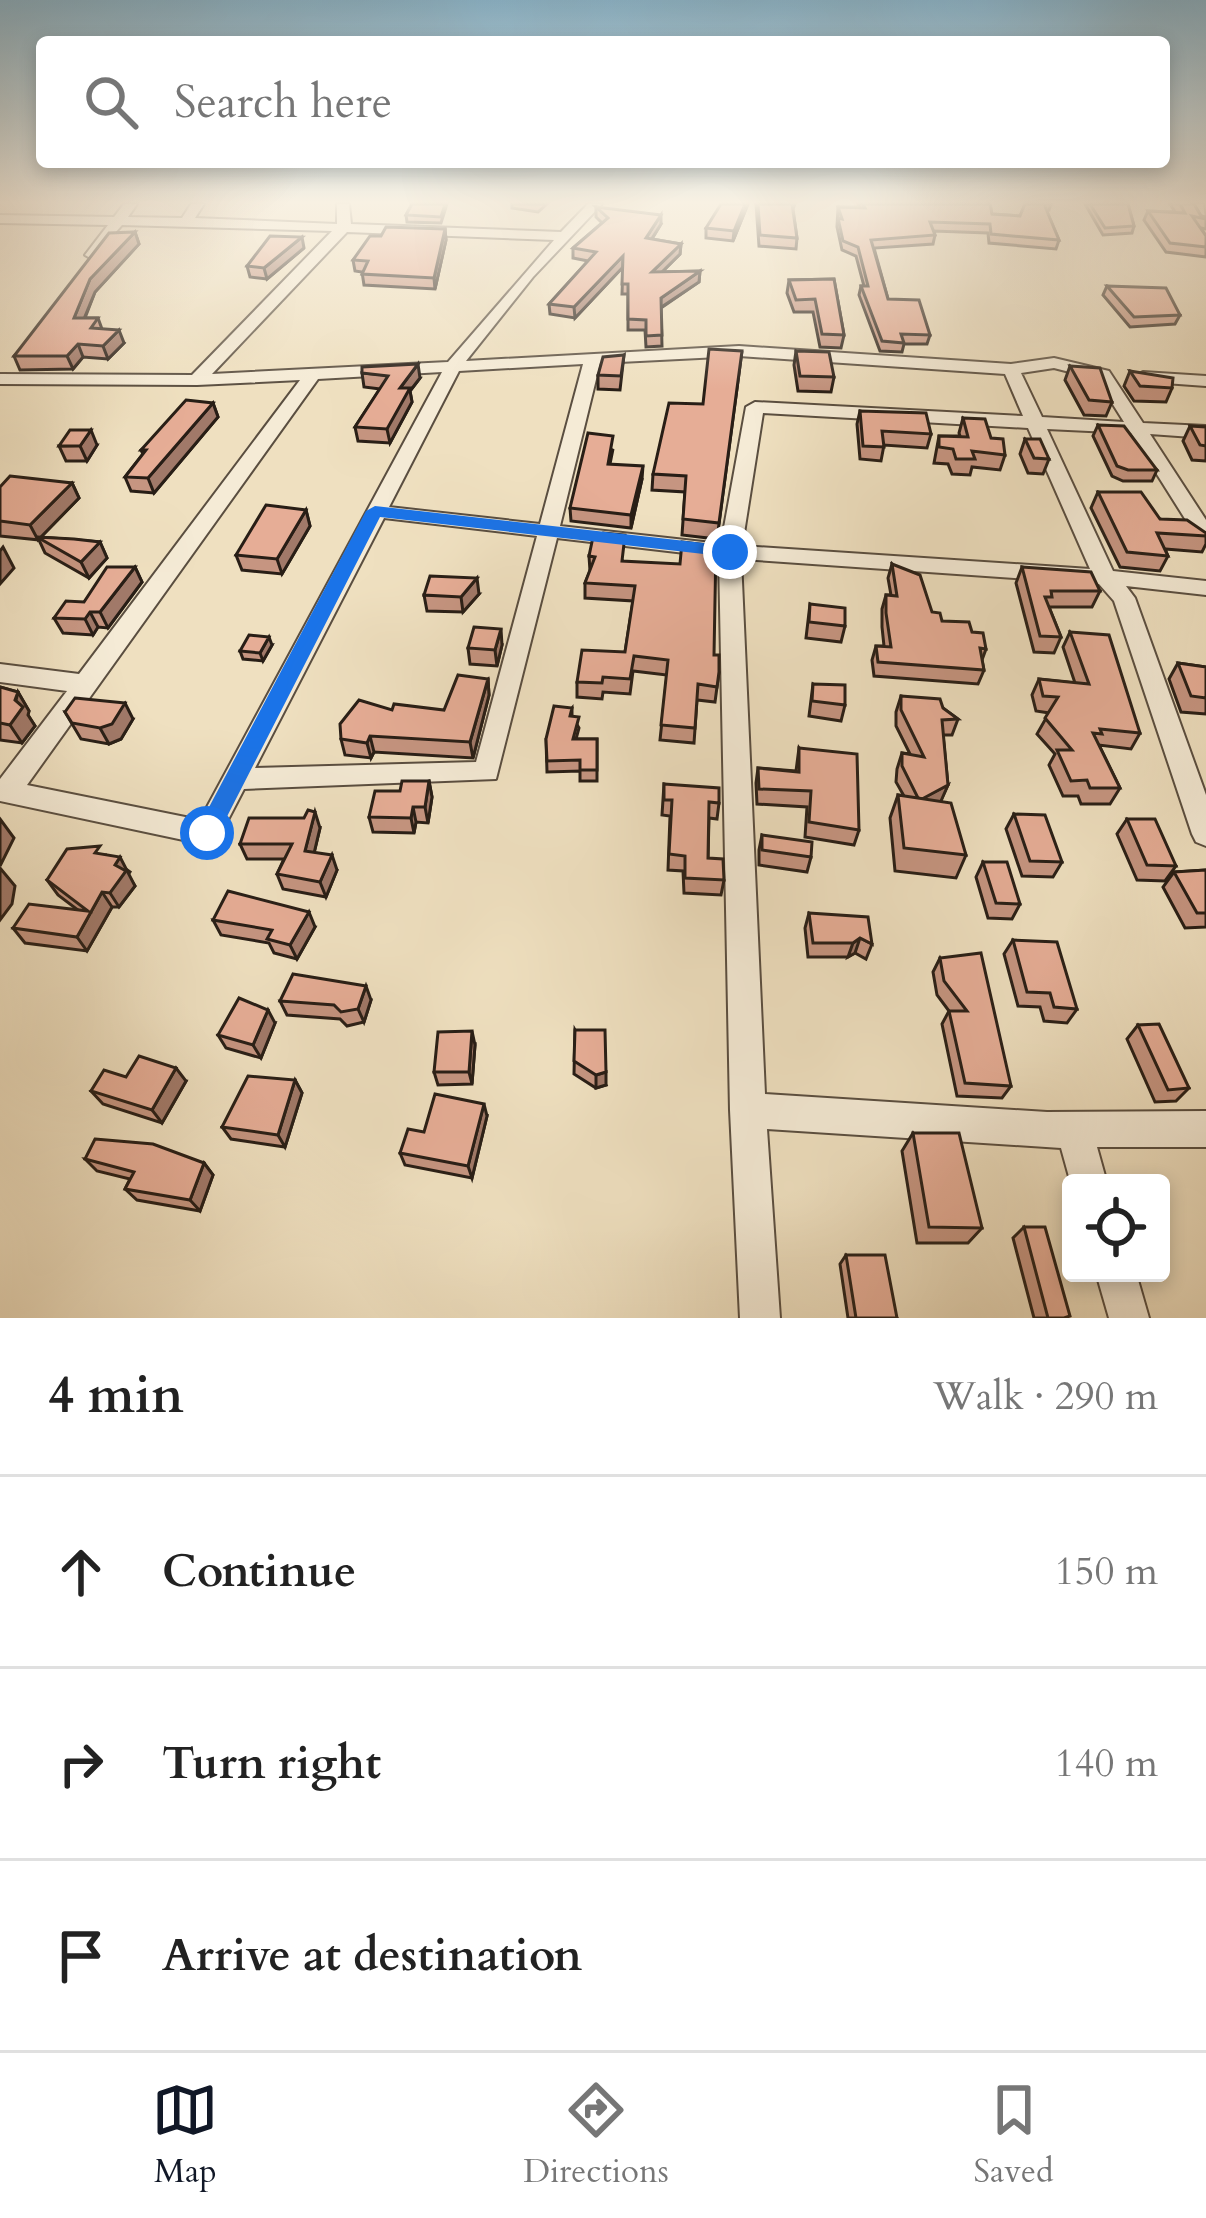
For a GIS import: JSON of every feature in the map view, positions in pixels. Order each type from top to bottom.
[{"type":"street","points":[[81,271],[85,266]]},
{"type":"street","points":[[197,380],[307,266]]},
{"type":"street","points":[[315,371],[3,790],[207,833],[454,364],[537,266]]},
{"type":"street","points":[[0,378],[197,380],[739,351],[1011,369],[1054,363],[1103,375],[1206,381]]},
{"type":"street","points":[[0,378],[14,358]]},
{"type":"street","points":[[233,779],[487,772],[593,358]]},
{"type":"street","points":[[1011,369],[1105,577],[1124,598],[1206,833]]},
{"type":"street","points":[[1103,375],[1142,428],[1206,536]]},
{"type":"street","points":[[760,1318],[748,1110],[730,552],[755,407],[1206,432]]},
{"type":"street","points":[[1180,492],[1206,494]]},
{"type":"street","points":[[375,511],[730,552],[1206,588]]},
{"type":"street","points":[[0,673],[84,684]]},
{"type":"street","points":[[748,1110],[1073,1130],[1206,1130]]},
{"type":"street","points":[[1073,1130],[1086,1174]]},
{"type":"street","points":[[1119,1282],[1129,1318]]},
{"type":"building","points":[[84,266],[103,266],[90,279],[74,318],[98,318],[91,328],[119,330],[103,346],[78,344],[67,356],[14,356]]},
{"type":"building","points":[[366,266],[437,266],[434,278],[362,274]]},
{"type":"building","points":[[584,266],[614,266],[574,307],[549,304]]},
{"type":"building","points":[[623,266],[659,266],[652,272],[700,271],[661,298],[662,335],[646,336],[646,320],[628,319],[628,284],[622,284]]},
{"type":"building","points":[[863,266],[878,266],[888,299],[919,300],[930,335],[901,334],[904,343],[882,341],[861,286],[868,286]]},
{"type":"building","points":[[834,279],[844,335],[822,334],[815,299],[796,300],[789,280]]},
{"type":"building","points":[[1107,286],[1166,288],[1180,315],[1134,317]]},
{"type":"building","points":[[709,349],[742,351],[719,523],[683,519],[686,476],[653,474],[669,403],[703,404]]},
{"type":"building","points":[[796,351],[829,352],[834,377],[800,376]]},
{"type":"building","points":[[624,355],[621,376],[598,375],[603,357]]},
{"type":"building","points":[[418,364],[400,388],[410,388],[387,429],[355,427],[388,376],[362,373],[362,367]]},
{"type":"building","points":[[1070,366],[1100,368],[1112,402],[1089,400]]},
{"type":"building","points":[[1130,371],[1173,378],[1172,388],[1140,386]]},
{"type":"building","points":[[186,400],[213,403],[148,478],[125,477],[146,450],[141,450]]},
{"type":"building","points":[[860,411],[926,413],[931,434],[882,431],[884,447],[863,446]]},
{"type":"building","points":[[963,418],[985,419],[991,438],[1003,439],[1005,455],[972,451],[975,459],[956,459],[953,449],[939,447],[939,436],[968,437]]},
{"type":"building","points":[[1098,425],[1124,426],[1157,470],[1117,466]]},
{"type":"building","points":[[1190,426],[1206,427],[1206,446],[1200,445]]},
{"type":"building","points":[[70,430],[91,430],[80,446],[59,446]]},
{"type":"building","points":[[588,433],[613,436],[608,464],[643,466],[631,515],[570,508]]},
{"type":"building","points":[[1025,439],[1040,439],[1049,459],[1034,458]]},
{"type":"building","points":[[10,476],[72,483],[30,525],[0,521],[0,487]]},
{"type":"building","points":[[1098,492],[1141,492],[1160,519],[1187,520],[1206,536],[1157,533],[1168,556],[1127,552]]},
{"type":"building","points":[[266,505],[306,510],[277,559],[236,555]]},
{"type":"building","points":[[625,535],[622,561],[680,564],[682,542],[716,546],[714,655],[719,655],[719,672],[717,687],[698,684],[695,728],[661,725],[668,660],[634,656],[630,679],[577,682],[582,650],[625,652],[635,586],[585,583],[595,557],[589,556],[593,537]]},
{"type":"building","points":[[37,537],[74,539],[100,542],[81,562]]},
{"type":"building","points":[[892,564],[920,575],[932,612],[940,613],[942,621],[969,622],[972,632],[983,633],[984,670],[878,662],[876,646],[891,647],[886,595],[897,596]]},
{"type":"building","points":[[107,567],[135,567],[100,612],[90,612],[85,619],[54,618],[66,601],[84,602]]},
{"type":"building","points":[[1022,567],[1091,572],[1100,591],[1051,591],[1052,597],[1045,597],[1061,637],[1040,636]]},
{"type":"building","points":[[430,576],[477,578],[461,597],[424,595]]},
{"type":"building","points":[[810,604],[845,608],[845,626],[809,622]]},
{"type":"building","points":[[474,627],[501,629],[495,650],[468,648]]},
{"type":"building","points":[[1070,632],[1109,635],[1140,733],[1100,729],[1102,734],[1093,733],[1120,788],[1090,788],[1087,780],[1071,781],[1057,750],[1072,750],[1045,718],[1058,697],[1043,696],[1039,679],[1089,684]]},
{"type":"building","points":[[249,635],[269,637],[260,653],[240,651]]},
{"type":"building","points":[[1178,663],[1206,667],[1206,698],[1191,696]]},
{"type":"building","points":[[458,675],[488,679],[470,742],[370,736],[367,743],[341,739],[340,724],[359,700],[392,710],[394,704],[444,710]]},
{"type":"building","points":[[813,684],[845,685],[845,705],[812,701]]},
{"type":"building","points":[[0,687],[18,692],[15,700],[23,707],[10,725],[0,723]]},
{"type":"building","points":[[901,696],[940,699],[943,708],[958,719],[942,720],[948,785],[922,799],[902,766],[902,753],[924,757],[901,710]]},
{"type":"building","points":[[75,698],[125,703],[112,724],[100,728],[72,723],[65,712]]},
{"type":"building","points":[[554,706],[572,708],[570,716],[579,717],[573,739],[597,739],[597,770],[580,770],[580,760],[547,761],[546,739]]},
{"type":"building","points":[[799,748],[857,754],[859,830],[809,822],[811,791],[759,789],[758,768],[799,772]]},
{"type":"building","points":[[402,781],[429,781],[425,807],[413,807],[411,818],[369,817],[375,791],[400,791]]},
{"type":"building","points":[[664,784],[719,788],[719,803],[709,802],[708,858],[723,859],[724,880],[685,878],[685,856],[669,854],[672,800],[664,800]]},
{"type":"building","points":[[898,795],[951,803],[966,855],[904,848]]},
{"type":"building","points":[[308,810],[315,812],[305,851],[332,855],[320,882],[277,874],[292,844],[240,844],[249,818],[304,818]]},
{"type":"building","points":[[1014,814],[1045,815],[1062,862],[1030,861]]},
{"type":"building","points":[[1127,819],[1155,819],[1176,866],[1147,865]]},
{"type":"building","points":[[762,835],[812,842],[811,857],[762,850]]},
{"type":"building","points":[[100,846],[95,853],[120,857],[115,865],[126,871],[110,893],[102,892],[77,937],[13,928],[29,904],[88,911],[47,880],[67,849]]},
{"type":"building","points":[[983,862],[1007,862],[1020,904],[996,903]]},
{"type":"building","points":[[1206,870],[1206,913],[1197,913],[1174,872]]},
{"type":"building","points":[[228,891],[309,912],[290,945],[267,939],[272,930],[213,920]]},
{"type":"building","points":[[809,913],[868,917],[872,944],[860,938],[853,943],[813,943]]},
{"type":"building","points":[[1013,940],[1057,942],[1077,1009],[1054,1007],[1050,993],[1027,992]]},
{"type":"building","points":[[981,953],[1011,1086],[965,1083],[949,1011],[967,1011],[944,981],[940,958]]},
{"type":"building","points":[[293,974],[366,986],[358,1009],[341,1012],[334,1005],[280,1001]]},
{"type":"building","points":[[239,998],[268,1010],[253,1045],[218,1035]]},
{"type":"building","points":[[1159,1024],[1189,1088],[1168,1090],[1138,1025]]},
{"type":"building","points":[[575,1030],[605,1030],[606,1072],[596,1075],[574,1061]]},
{"type":"building","points":[[472,1031],[469,1072],[434,1072],[438,1032]]},
{"type":"building","points":[[139,1056],[176,1068],[152,1110],[91,1091],[104,1070],[126,1077]]},
{"type":"building","points":[[248,1076],[295,1080],[278,1135],[222,1127]]},
{"type":"building","points":[[435,1094],[484,1104],[468,1166],[400,1153],[408,1129],[424,1132]]},
{"type":"building","points":[[913,1133],[959,1133],[982,1228],[929,1227]]},
{"type":"building","points":[[95,1139],[153,1144],[204,1163],[190,1200],[125,1189],[134,1172],[85,1159]]},
{"type":"building","points":[[1024,1227],[1045,1227],[1070,1316],[1048,1318]]},
{"type":"building","points":[[846,1255],[885,1255],[897,1318],[856,1318]]},
{"type":"route","points":[[207,833],[375,511],[730,552]]}]
